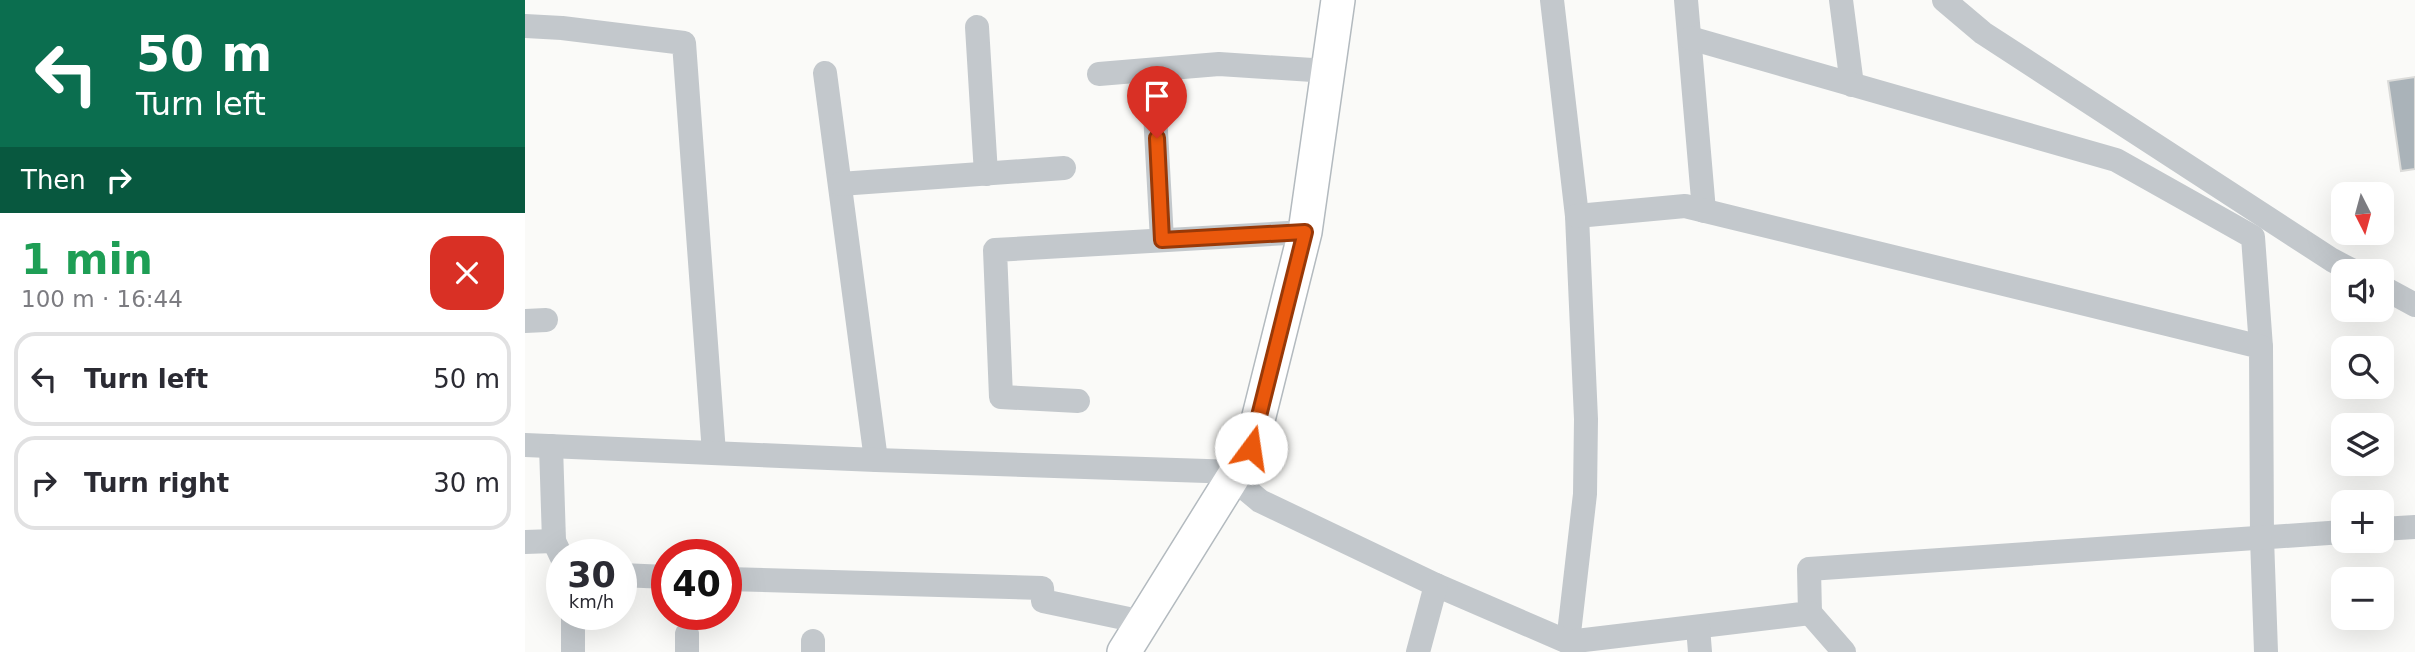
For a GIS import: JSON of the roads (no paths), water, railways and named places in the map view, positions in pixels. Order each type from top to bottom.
[{"type":"street","points":[[1124,652],[1251,448],[1305,232],[1338,0]]},
{"type":"street","points":[[1552,0],[1577,216],[1586,419],[1579,645]]},
{"type":"street","points":[[1686,0],[1704,211]]},
{"type":"street","points":[[1841,0],[1852,85]]},
{"type":"street","points":[[1944,0],[1983,33],[2334,259]]},
{"type":"street","points":[[525,26],[684,43],[714,453]]},
{"type":"street","points":[[977,27],[986,174]]},
{"type":"street","points":[[1690,38],[2116,160],[2253,237],[2261,347],[2262,538],[2266,652]]},
{"type":"street","points":[[1099,74],[1219,64],[1328,71]]},
{"type":"street","points":[[825,73],[876,460]]},
{"type":"street","points":[[1155,113],[1162,240]]},
{"type":"street","points":[[840,184],[1064,168]]},
{"type":"street","points":[[1577,216],[1685,206],[2261,347]]},
{"type":"street","points":[[1077,401],[1000,397],[995,250],[1305,232]]},
{"type":"street","points":[[2394,294],[2415,305]]},
{"type":"street","points":[[525,445],[1237,472]]},
{"type":"street","points":[[551,446],[557,539]]},
{"type":"street","points":[[1237,472],[1248,491],[1260,501],[1436,585],[1579,645],[1697,627],[1810,614]]},
{"type":"street","points":[[2394,528],[2415,527]]},
{"type":"street","points":[[1844,652],[1810,614],[1809,569],[2331,533]]},
{"type":"street","points":[[525,542],[546,547]]},
{"type":"street","points":[[742,579],[1042,588],[1043,601],[1143,622]]},
{"type":"street","points":[[1418,652],[1436,585]]},
{"type":"street","points":[[1697,627],[1700,652]]},
{"type":"street","points":[[573,630],[573,652]]}]
